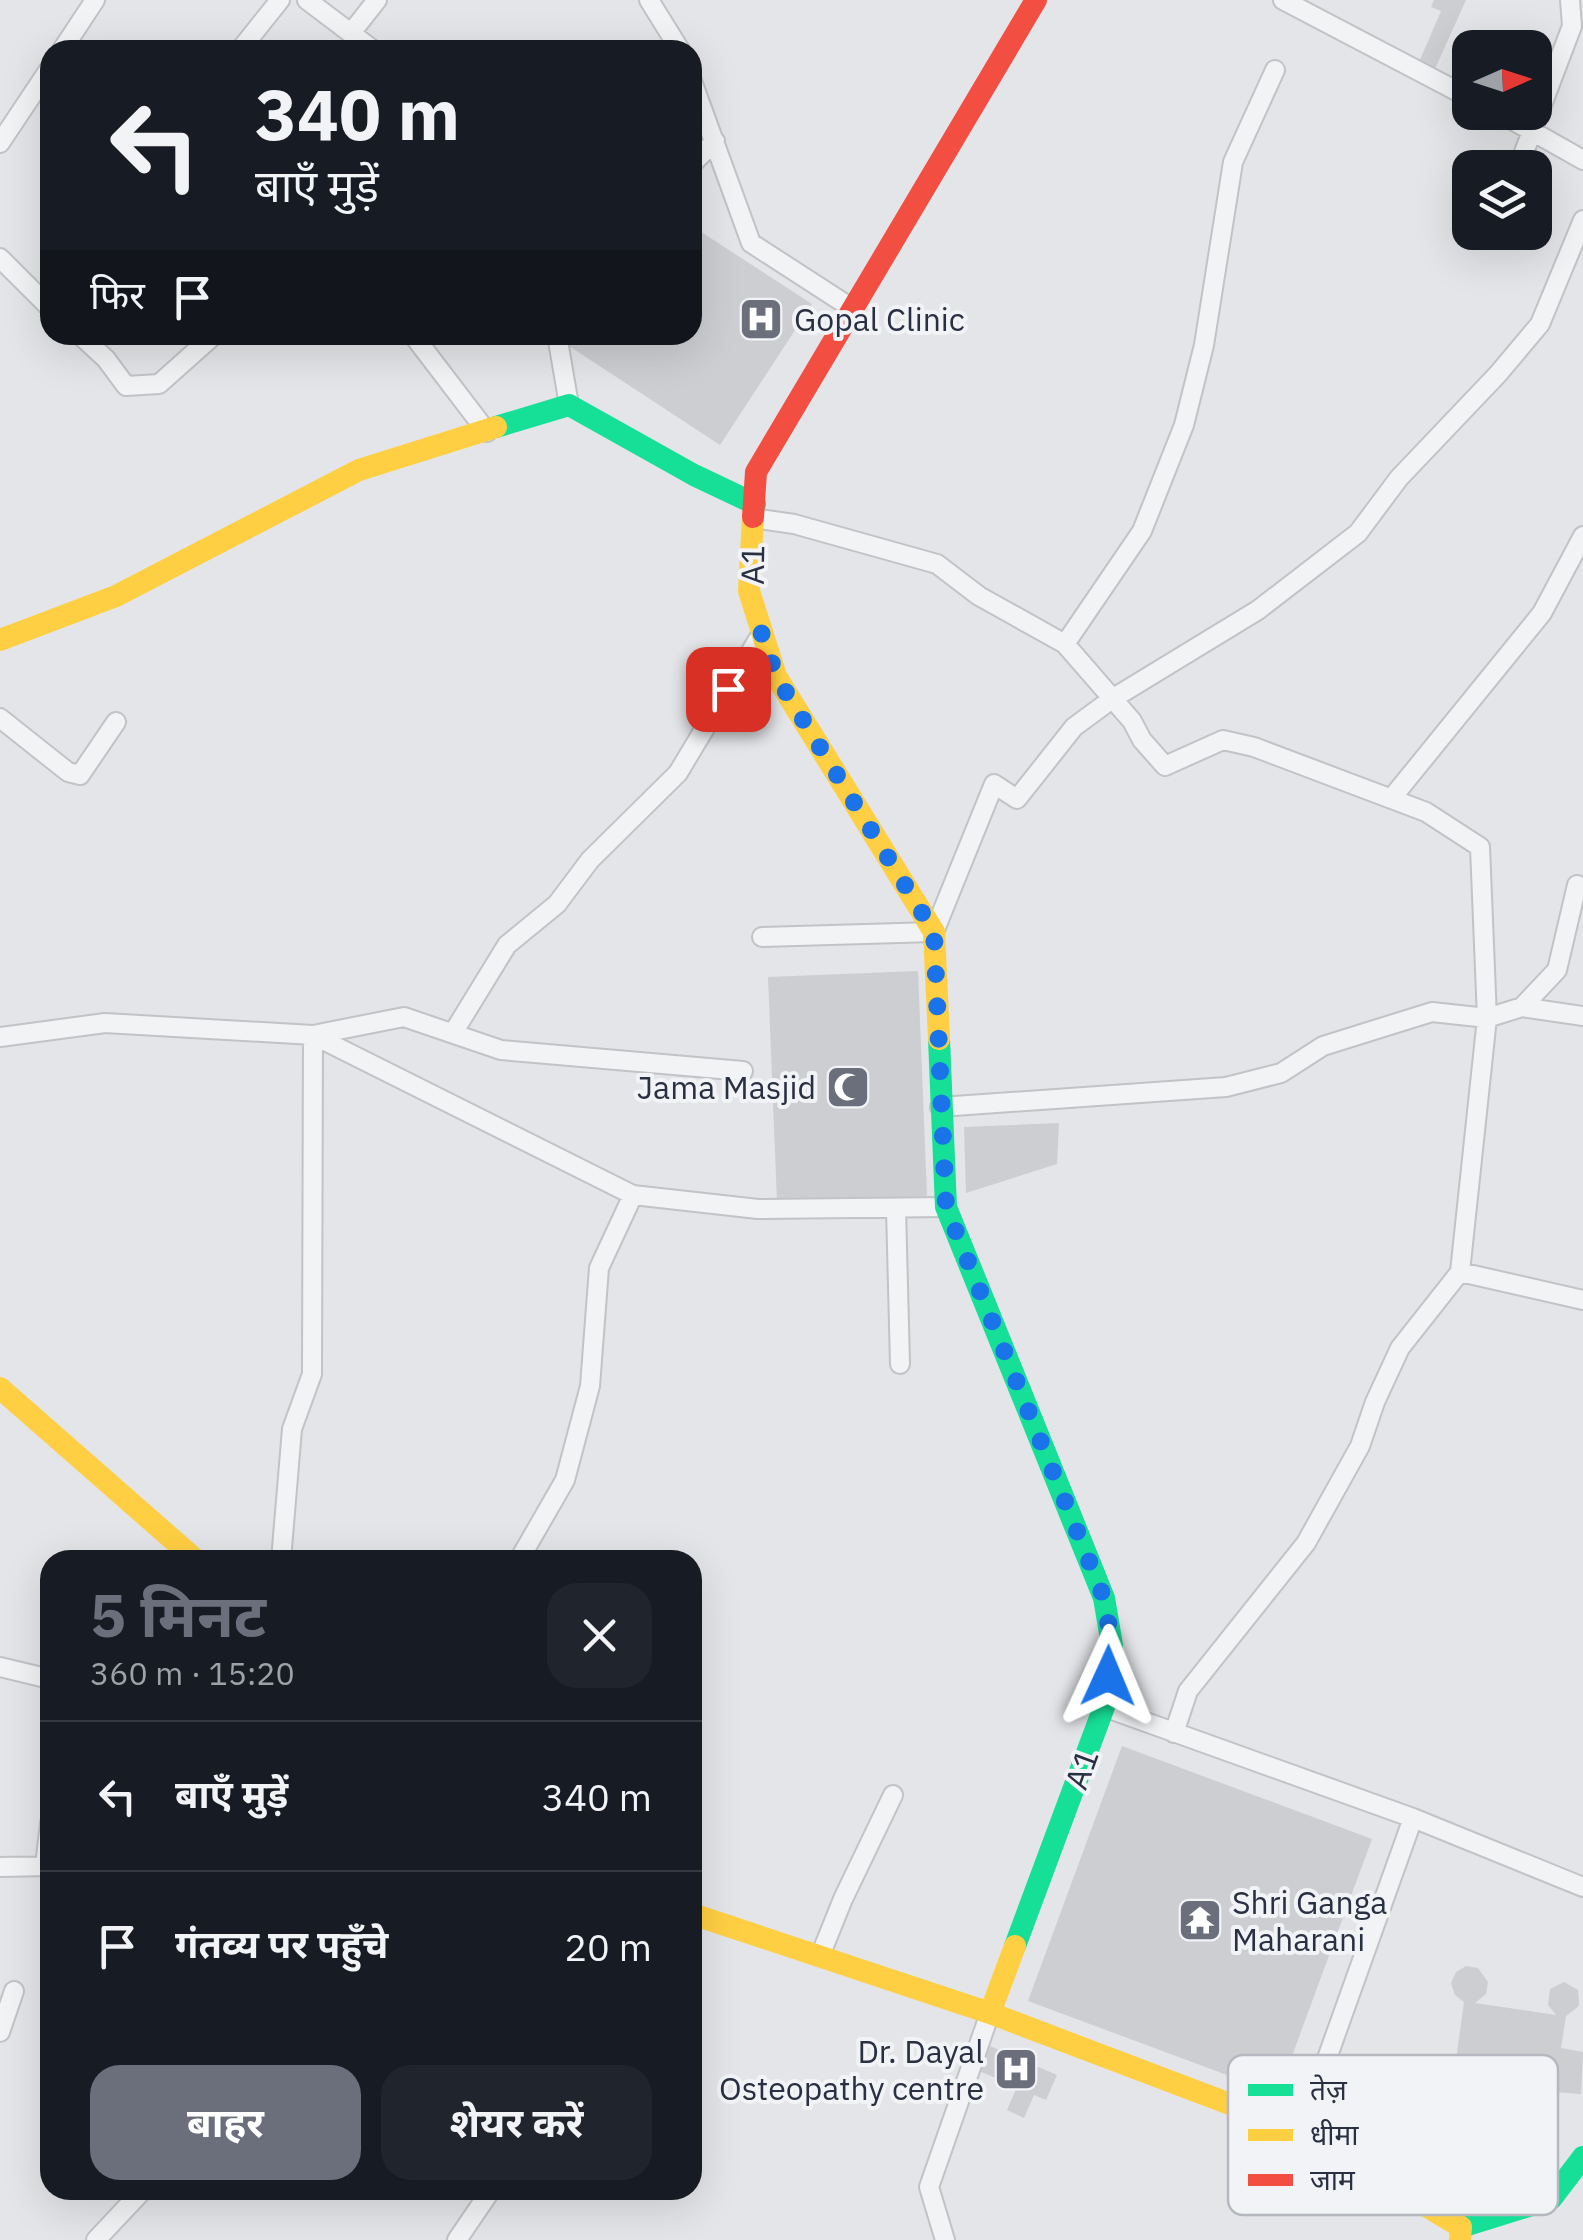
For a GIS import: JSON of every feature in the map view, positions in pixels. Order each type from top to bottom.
[{"type":"main road","name":"A1","points":[[990,2013],[1104,1707],[1112,1645],[1104,1598],[946,1207],[934,932],[776,676],[749,591],[756,472],[1036,0]]},
{"type":"main road","points":[[0,640],[116,596],[358,470],[569,405],[754,511]]},
{"type":"main road","points":[[0,1388],[185,1550]]},
{"type":"main road","points":[[702,1917],[990,2013],[1228,2103]]},
{"type":"main road","points":[[1558,2190],[1583,2158]]},
{"type":"main road","points":[[1432,2215],[1460,2233],[1508,2215]]},
{"type":"street","points":[[69,40],[95,0]]},
{"type":"street","points":[[248,40],[280,0]]},
{"type":"street","points":[[307,0],[361,40]]},
{"type":"street","points":[[352,33],[377,0]]},
{"type":"street","points":[[649,0],[674,40]]},
{"type":"street","points":[[1283,0],[1452,89]]},
{"type":"street","points":[[1552,75],[1572,26],[1570,0]]},
{"type":"street","points":[[1066,644],[1142,530],[1184,425],[1204,345],[1232,162],[1275,70]]},
{"type":"street","points":[[0,143],[40,83]]},
{"type":"street","points":[[702,107],[751,243],[853,309]]},
{"type":"street","points":[[1533,130],[1583,160]]},
{"type":"street","points":[[702,155],[716,142]]},
{"type":"street","points":[[762,937],[934,932],[994,784],[1017,800],[1074,727],[1112,699],[1258,610],[1358,533],[1399,478],[1540,324],[1583,220]]},
{"type":"street","points":[[0,258],[40,298]]},
{"type":"street","points":[[91,345],[126,386],[159,384],[203,345]]},
{"type":"street","points":[[420,345],[487,432]]},
{"type":"street","points":[[559,345],[569,405]]},
{"type":"street","points":[[754,511],[937,564],[979,596],[1066,644],[1164,766],[1224,740],[1426,812],[1480,847],[1487,1018],[1460,1272],[1400,1348],[1374,1402],[1360,1446],[1306,1544],[1188,1690],[1174,1733]]},
{"type":"street","points":[[1391,799],[1542,613],[1583,536]]},
{"type":"street","points":[[453,1033],[507,945],[557,904],[590,860],[678,774],[762,633]]},
{"type":"street","points":[[0,718],[68,772],[80,775],[116,722]]},
{"type":"street","points":[[1522,1007],[1556,970],[1577,884]]},
{"type":"street","points":[[940,1107],[1226,1087],[1281,1073],[1323,1046],[1432,1012],[1487,1018],[1522,1007],[1583,1016]]},
{"type":"street","points":[[0,1037],[106,1023],[313,1035],[404,1017],[501,1050],[743,1071]]},
{"type":"street","points":[[313,1035],[634,1195],[758,1209],[946,1207]]},
{"type":"street","points":[[282,1550],[292,1429],[312,1374],[313,1035]]},
{"type":"street","points":[[525,1550],[565,1480],[590,1386],[599,1268],[634,1195]]},
{"type":"street","points":[[896,1208],[900,1364]]},
{"type":"street","points":[[1460,1272],[1583,1300]]},
{"type":"street","points":[[0,1668],[40,1677]]},
{"type":"street","points":[[1104,1707],[1414,1818],[1583,1888]]},
{"type":"street","points":[[820,1956],[893,1795]]},
{"type":"street","points":[[1328,2055],[1414,1818]]},
{"type":"street","points":[[0,1868],[40,1866]]},
{"type":"street","points":[[0,2032],[14,1991]]},
{"type":"street","points":[[945,2240],[929,2187],[990,2013]]},
{"type":"street","points":[[96,2240],[134,2200]]},
{"type":"street","points":[[457,2240],[484,2200]]},
{"type":"building","points":[[1434,0],[1466,0],[1435,69],[1419,62],[1441,11],[1431,7]]},
{"type":"building","points":[[702,232],[812,304],[720,445],[569,346],[702,345]]},
{"type":"building","name":"Jama Masjid","points":[[918,971],[927,1196],[777,1202],[768,977]]},
{"type":"building","points":[[1059,1123],[1057,1164],[966,1193],[964,1127]]},
{"type":"building","name":"Shri Ganga Maharani","points":[[1122,1746],[1372,1839],[1292,2055],[1228,2055],[1228,2075],[1028,2001]]},
{"type":"building","points":[[1466,1966],[1478,1968],[1488,1982],[1486,1994],[1475,2003],[1556,2015],[1548,2005],[1550,1989],[1564,1982],[1578,1990],[1579,2006],[1566,2016],[1561,2048],[1583,2052],[1581,2094],[1558,2092],[1558,2055],[1457,2055],[1464,2002],[1455,1995],[1451,1983],[1456,1972]]},
{"type":"building","points":[[990,2046],[1057,2075],[1046,2100],[1034,2095],[1024,2118],[1007,2110],[1017,2087],[979,2071]]},
{"type":"traffic: fast","points":[[496,427],[569,405],[694,475],[755,504]]},
{"type":"traffic: fast","points":[[939,1039],[946,1207],[1104,1598],[1112,1645],[1104,1707],[1015,1946]]},
{"type":"traffic: fast","points":[[1558,2190],[1583,2157]]},
{"type":"traffic: fast","points":[[1461,2227],[1500,2215]]},
{"type":"traffic: slow","points":[[0,640],[116,596],[359,470],[496,427]]},
{"type":"traffic: slow","points":[[753,517],[749,591],[776,676],[934,932],[939,1039]]},
{"type":"traffic: slow","points":[[0,1388],[185,1550]]},
{"type":"traffic: slow","points":[[702,1917],[990,2013]]},
{"type":"traffic: slow","points":[[1015,1946],[990,2013],[1228,2103]]},
{"type":"traffic: slow","points":[[1441,2215],[1461,2227],[1460,2240]]},
{"type":"traffic: jam","points":[[753,517],[756,472],[1036,0]]},
{"type":"place","name":"Gopal Clinic","points":[[761,319]]},
{"type":"place","name":"Jama Masjid","points":[[848,1087]]},
{"type":"place","name":"Shri Ganga Maharani","points":[[1200,1920]]},
{"type":"place","name":"Dr. Dayal Osteopathy centre","points":[[1016,2069]]},
{"type":"route","points":[[728,689],[762,633],[776,676],[934,932],[946,1207],[1104,1598],[1112,1645],[1108,1676]]}]
